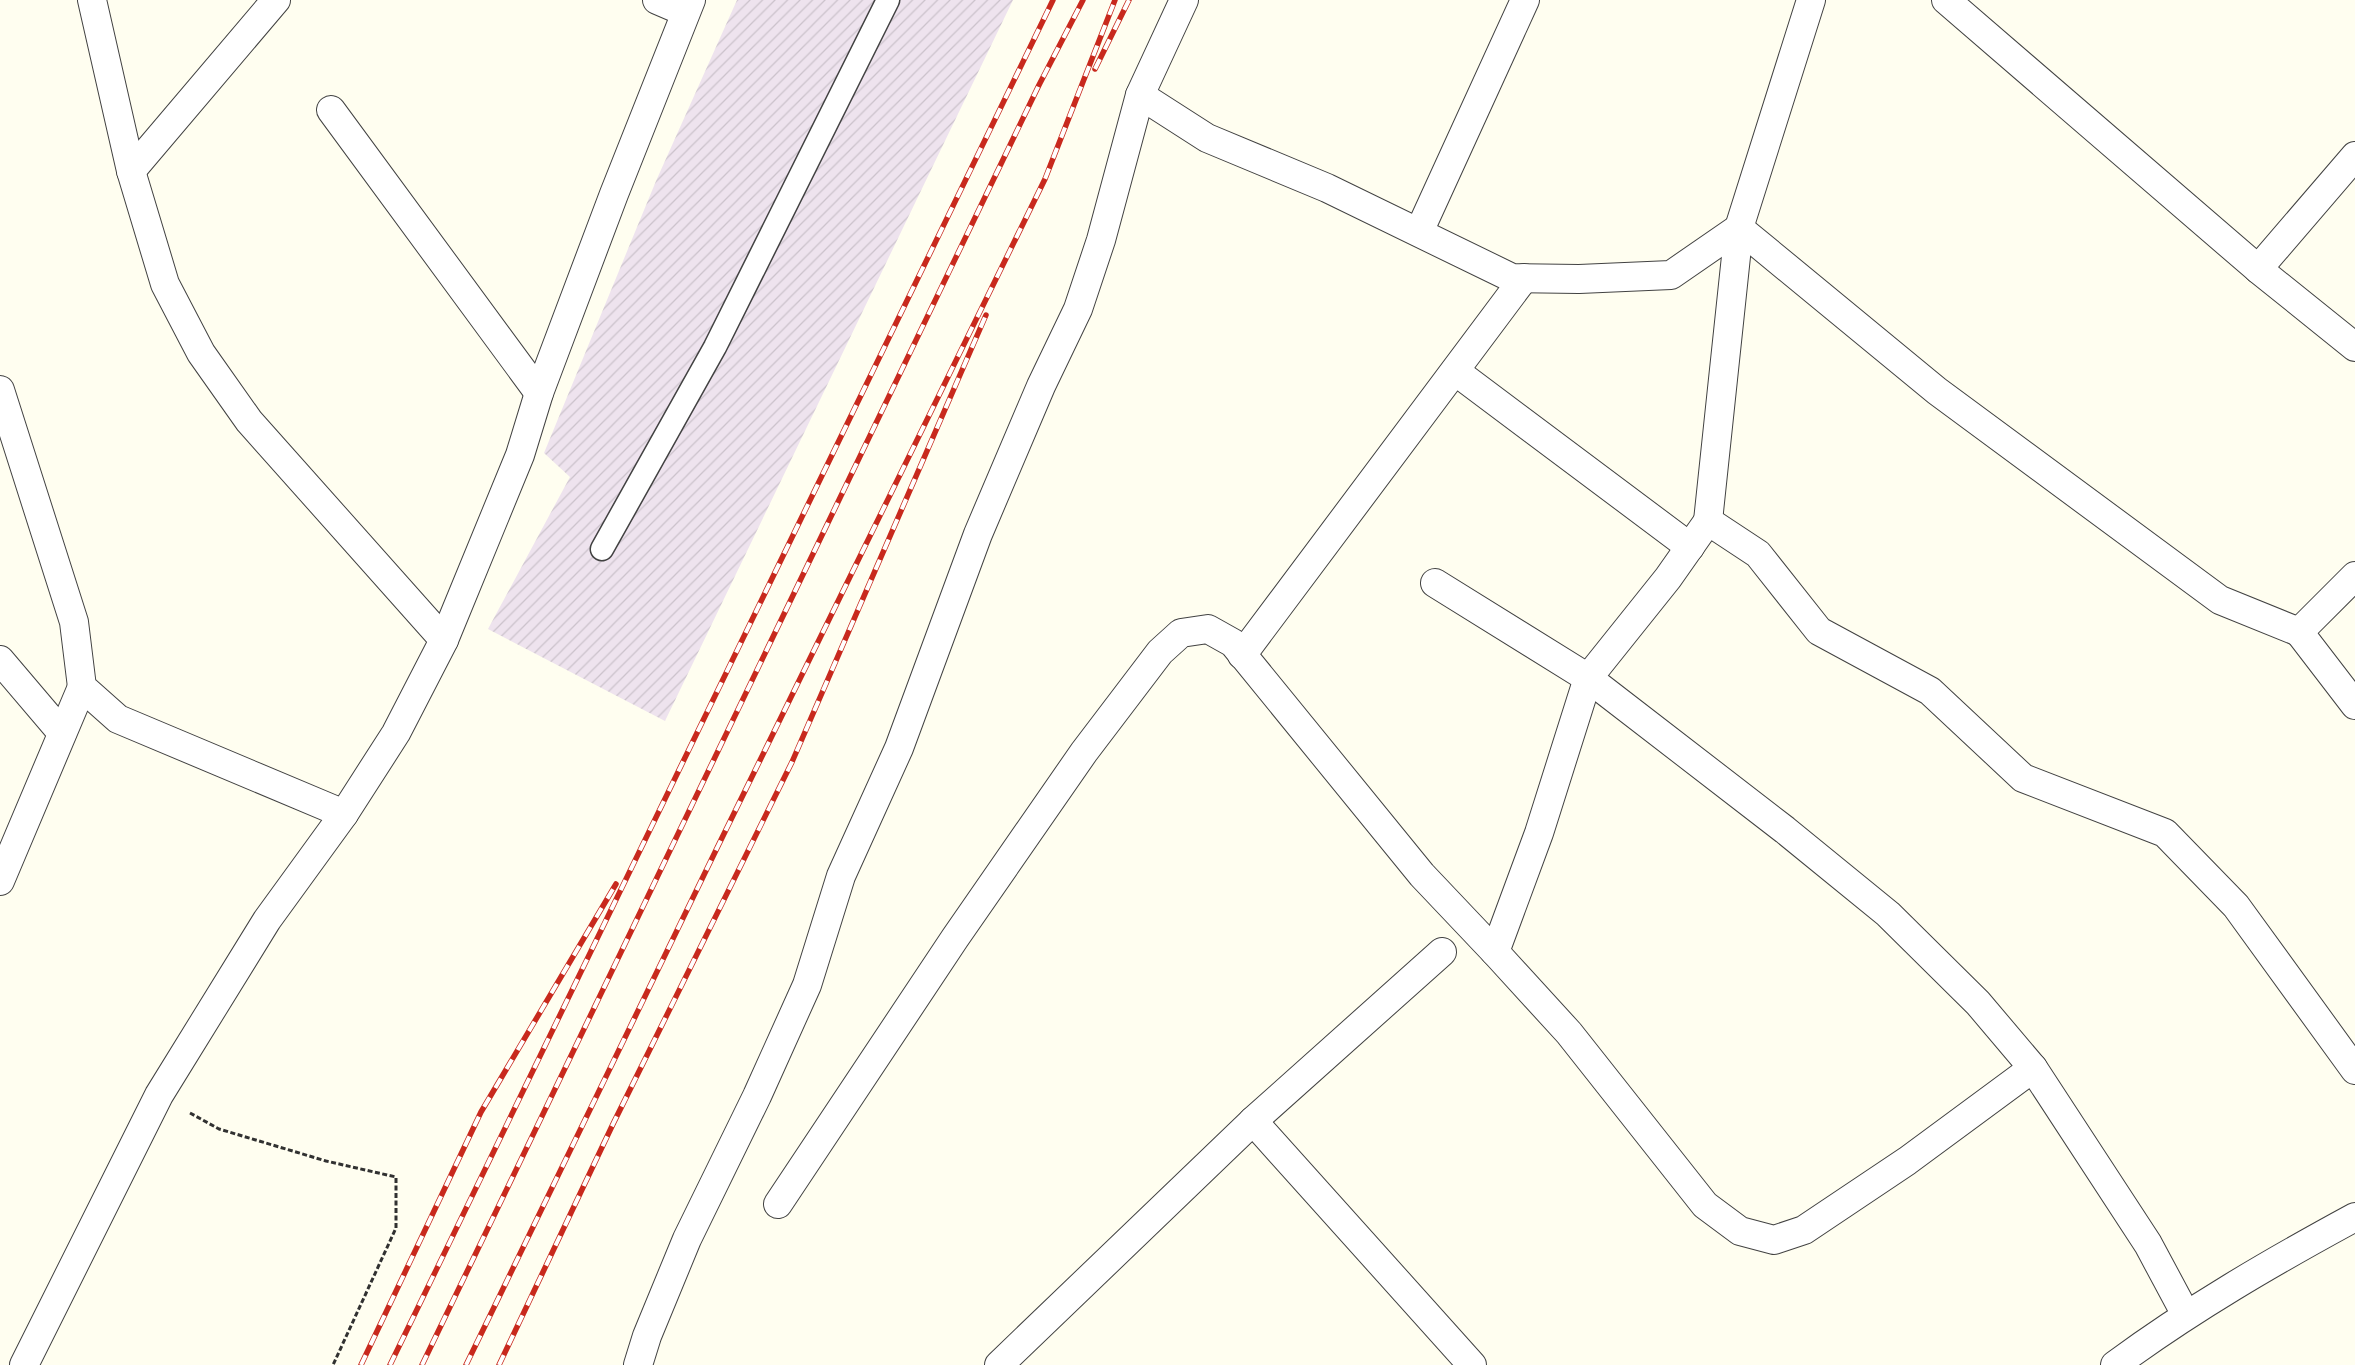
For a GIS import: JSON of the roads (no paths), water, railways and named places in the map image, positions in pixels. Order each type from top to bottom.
[{"type":"street","points":[[92,0],[131,171],[165,284],[201,353],[249,421],[444,640]]},
{"type":"street","points":[[131,171],[276,0]]},
{"type":"street","points":[[24,1365],[159,1095],[267,920],[344,814],[396,733],[444,640],[520,456],[539,393],[688,6],[657,0]]},
{"type":"street","points":[[638,1365],[647,1336],[687,1239],[757,1096],[807,985],[841,876],[899,748],[978,534],[1041,386],[1078,309],[1101,240],[1140,95],[1184,0]]},
{"type":"street","points":[[1418,232],[1525,0]]},
{"type":"street","points":[[1495,952],[1539,833],[1588,678],[1668,578],[1708,521],[1739,228],[1811,0]]},
{"type":"street","points":[[1946,0],[2258,269],[2355,347]]},
{"type":"street","points":[[1140,95],[1207,138],[1327,188],[1512,278],[1579,279],[1672,275],[1739,228]]},
{"type":"street","points":[[330,110],[539,393]]},
{"type":"street","points":[[2258,269],[2355,156]]},
{"type":"street","points":[[1739,228],[1937,391],[2220,600],[2299,632],[2355,705]]},
{"type":"street","points":[[1242,655],[1524,278]]},
{"type":"street","points":[[1455,371],[1690,547]]},
{"type":"street","points":[[0,390],[74,622],[82,687],[0,881]]},
{"type":"street","points":[[1708,521],[1758,554],[1819,631],[1930,691],[2022,778],[2165,833],[2236,906],[2355,1070]]},
{"type":"street","points":[[2299,632],[2355,576]]},
{"type":"street","points":[[1434,583],[1588,678],[1785,830],[1888,914],[1978,1003],[2034,1068],[2148,1244],[2186,1315]]},
{"type":"street","points":[[778,1204],[961,930],[1084,752],[1160,652],[1181,633],[1208,629],[1233,643],[1422,875],[1569,1033],[1705,1205],[1740,1231],[1774,1240],[1804,1230],[1907,1161],[2034,1068]]},
{"type":"street","points":[[0,660],[62,733]]},
{"type":"street","points":[[82,687],[118,719],[344,814]]},
{"type":"street","points":[[999,1365],[1253,1121],[1442,952]]},
{"type":"street","points":[[1253,1121],[1472,1365]]},
{"type":"street","points":[[2115,1365],[2186,1315],[2254,1272],[2355,1217]]},
{"type":"lane","points":[[602,549],[715,347],[888,0]]},
{"type":"railway","points":[[390,1365],[1053,0]]},
{"type":"railway","points":[[422,1365],[1039,85],[1083,0]]},
{"type":"railway","points":[[466,1365],[1045,179],[1115,0]]},
{"type":"railway","points":[[1095,69],[1129,0]]},
{"type":"railway","points":[[499,1365],[613,1124],[792,762],[986,315]]},
{"type":"railway","points":[[361,1365],[481,1112],[616,884]]}]
